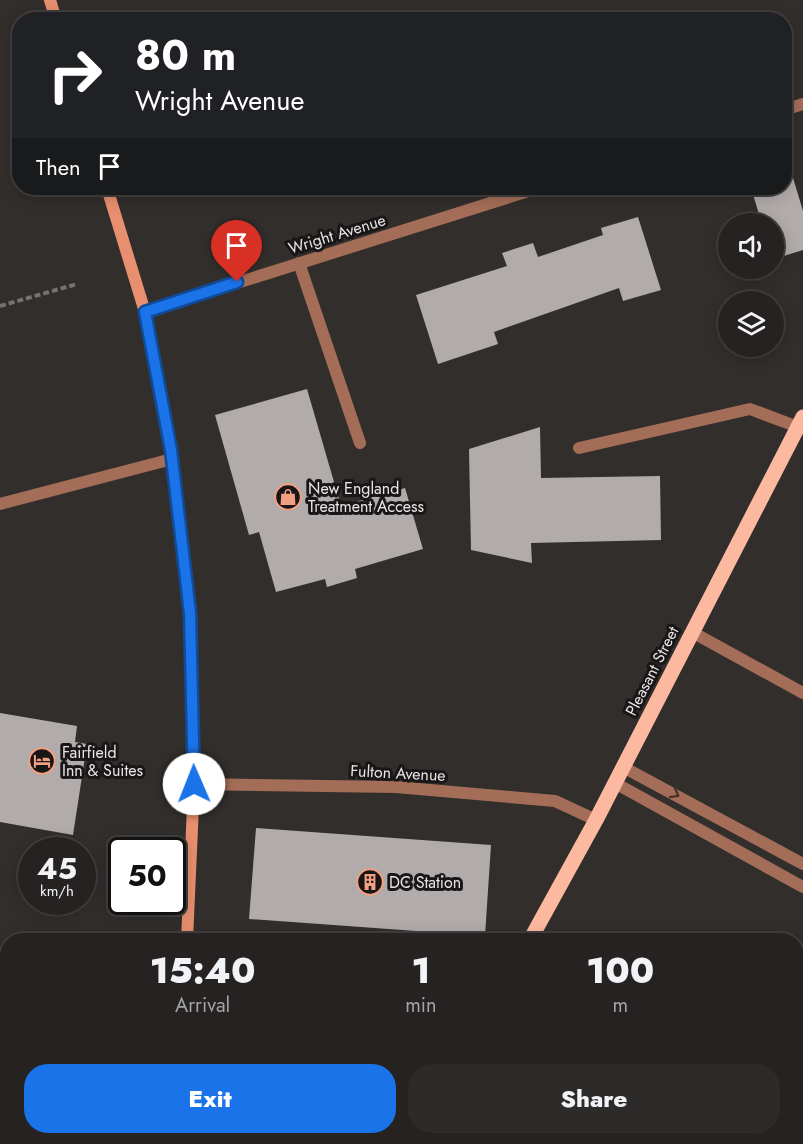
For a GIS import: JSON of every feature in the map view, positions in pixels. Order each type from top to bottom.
[{"type":"main road","points":[[109,195],[145,312],[172,459],[190,613],[194,784],[187,933]]},
{"type":"main road","name":"Pleasant Street","points":[[534,933],[596,820],[800,422]]},
{"type":"street","name":"Wright Avenue","points":[[145,312],[516,195]]},
{"type":"street","points":[[299,263],[360,443]]},
{"type":"street","points":[[579,448],[750,409],[800,422]]},
{"type":"street","points":[[0,504],[172,459]]},
{"type":"street","points":[[692,632],[803,693]]},
{"type":"street","points":[[623,767],[803,864]]},
{"type":"street","points":[[615,783],[803,887]]},
{"type":"street","name":"Fulton Avenue","points":[[194,784],[396,787],[544,800],[555,801],[596,820]]},
{"type":"path","points":[[0,306],[77,284]]},
{"type":"building","points":[[792,175],[803,211],[803,250],[784,256],[784,213],[759,213],[753,195],[792,195]]},
{"type":"building","points":[[638,217],[661,290],[623,301],[619,288],[494,332],[498,344],[438,364],[416,295],[507,266],[502,253],[533,243],[538,257],[603,235],[601,228]]},
{"type":"building","name":"New England Treatment Access","points":[[307,389],[341,506],[405,488],[423,549],[355,569],[357,578],[327,587],[325,579],[276,592],[259,532],[249,535],[215,415]]},
{"type":"building","points":[[540,427],[541,478],[660,476],[661,540],[531,543],[532,563],[471,550],[469,449]]},
{"type":"building","name":"Fairfield Inn & Suites","points":[[0,713],[77,726],[75,742],[87,744],[73,835],[0,822]]},
{"type":"building","name":"DC Station","points":[[256,828],[491,845],[485,933],[443,933],[249,919]]},
{"type":"place","name":"New England Treatment Access","points":[[288,497]]},
{"type":"place","name":"Fairfield Inn & Suites","points":[[42,761]]},
{"type":"place","name":"DC Station","points":[[370,882]]},
{"type":"route","points":[[194,784],[190,613],[171,450],[145,312],[237,282]]}]
